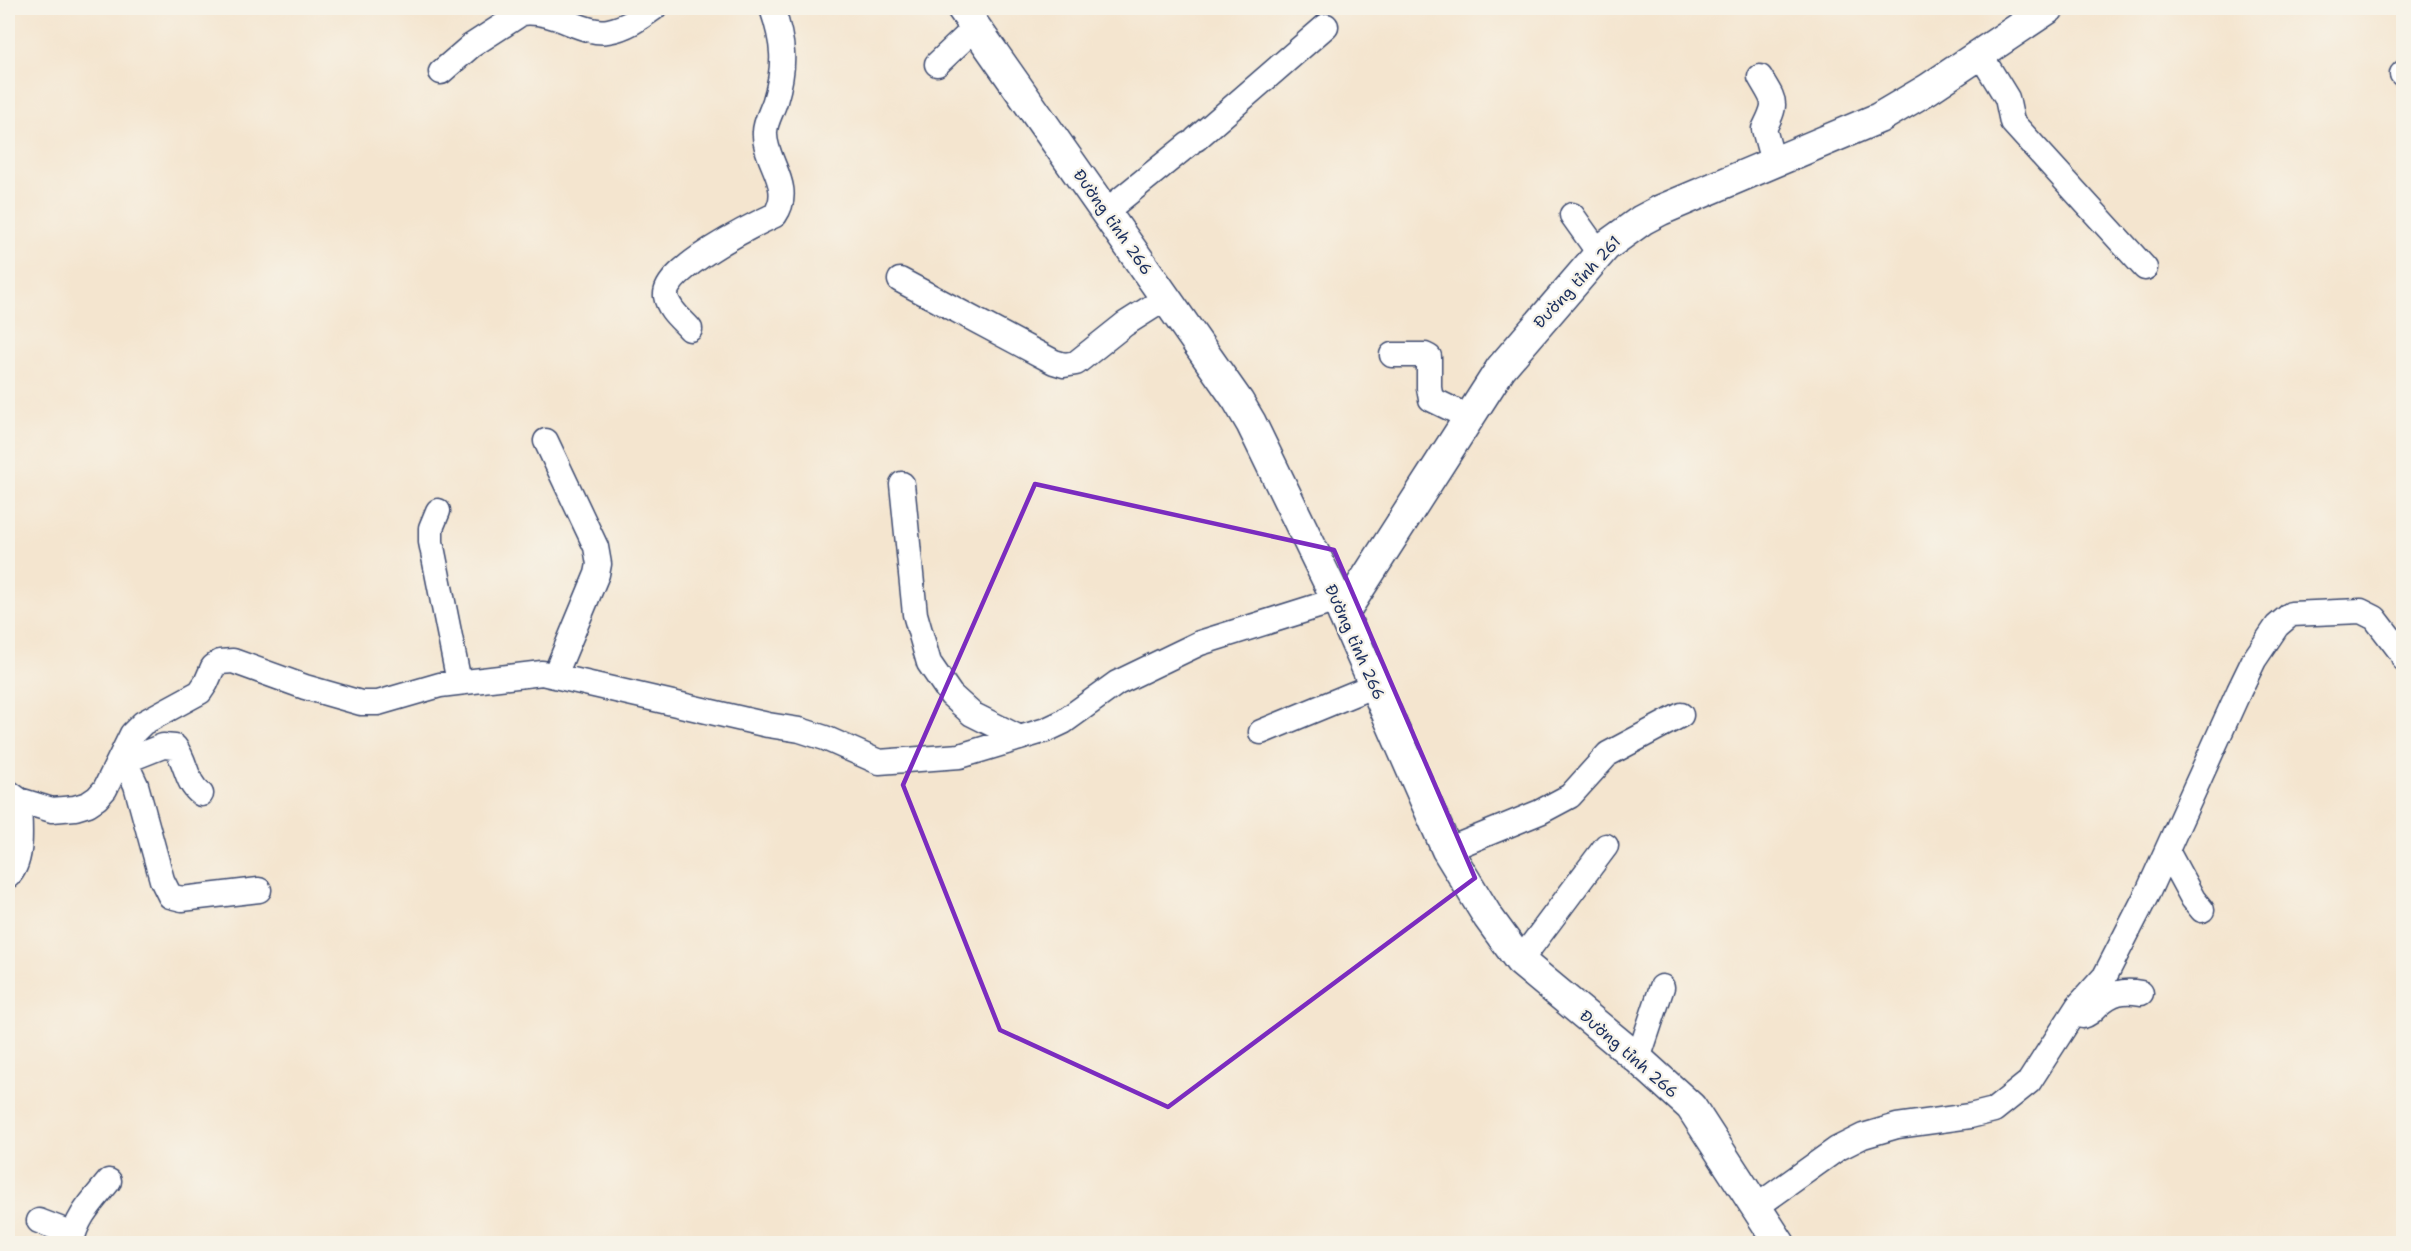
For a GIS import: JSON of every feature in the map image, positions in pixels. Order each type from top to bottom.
[{"type":"main road","name":"Đường tỉnh 261","points":[[1340,607],[1501,368],[1599,253],[1624,231],[1642,220],[1879,118],[1911,100],[2049,8]]},
{"type":"main road","name":"Đường tỉnh 266","points":[[969,17],[1238,401],[1263,444],[1340,607],[1447,850],[1488,917],[1520,961],[1638,1059],[1691,1107],[1780,1244]]},
{"type":"street","points":[[441,72],[471,46],[522,13],[553,15],[589,29],[607,31],[629,25],[654,8]]},
{"type":"street","points":[[690,329],[669,307],[665,293],[668,286],[709,250],[775,215],[780,207],[779,177],[767,146],[765,131],[782,77],[784,57],[780,32],[772,8]]},
{"type":"street","points":[[936,64],[969,17]]},
{"type":"street","points":[[1106,213],[1326,26]]},
{"type":"street","points":[[1980,54],[2007,98],[2012,122],[2145,268]]},
{"type":"street","points":[[1760,77],[1774,106],[1772,117],[1764,129],[1773,162]]},
{"type":"street","points":[[1572,214],[1599,253]]},
{"type":"street","points":[[900,280],[1054,362],[1064,365],[1076,363],[1125,324],[1166,298]]},
{"type":"street","points":[[1392,355],[1417,354],[1429,357],[1431,399],[1468,417]]},
{"type":"street","points":[[546,441],[596,547],[599,564],[597,574],[555,675]]},
{"type":"street","points":[[902,484],[915,614],[929,663],[951,695],[972,714],[1020,738]]},
{"type":"street","points":[[438,512],[431,528],[431,542],[459,682]]},
{"type":"street","points":[[8,876],[15,867],[18,855],[13,796],[52,810],[75,808],[98,798],[123,758],[132,734],[143,723],[200,692],[213,667],[220,662],[233,661],[305,687],[361,703],[378,703],[440,685],[459,682],[492,680],[535,673],[555,675],[592,686],[800,730],[825,738],[879,762],[960,756],[1046,730],[1063,722],[1117,683],[1200,643],[1340,607]]},
{"type":"street","points":[[1756,1207],[1838,1149],[1863,1136],[1897,1126],[1970,1116],[1994,1110],[2029,1082],[2068,1018],[2105,976],[2167,850],[2254,660],[2277,626],[2291,615],[2361,611],[2375,618],[2401,652],[2403,659]]},
{"type":"street","points":[[1261,732],[1375,685]]},
{"type":"street","points":[[1447,850],[1540,812],[1570,796],[1608,754],[1681,715]]},
{"type":"street","points":[[123,758],[164,746],[176,747],[183,759],[190,783],[201,794]]},
{"type":"street","points":[[123,758],[142,802],[162,880],[170,896],[182,899],[258,890]]},
{"type":"street","points":[[1520,961],[1606,846]]},
{"type":"street","points":[[2167,850],[2183,882],[2202,910]]},
{"type":"street","points":[[1638,1059],[1662,987]]},
{"type":"street","points":[[2068,1018],[2088,1014],[2116,992],[2126,990],[2141,993]]},
{"type":"street","points":[[39,1221],[72,1239],[75,1226],[82,1214],[109,1181]]},
{"type":"highlighted area","points":[[1035,484],[1334,550],[1475,878],[1168,1107],[1000,1030],[903,785]]}]
